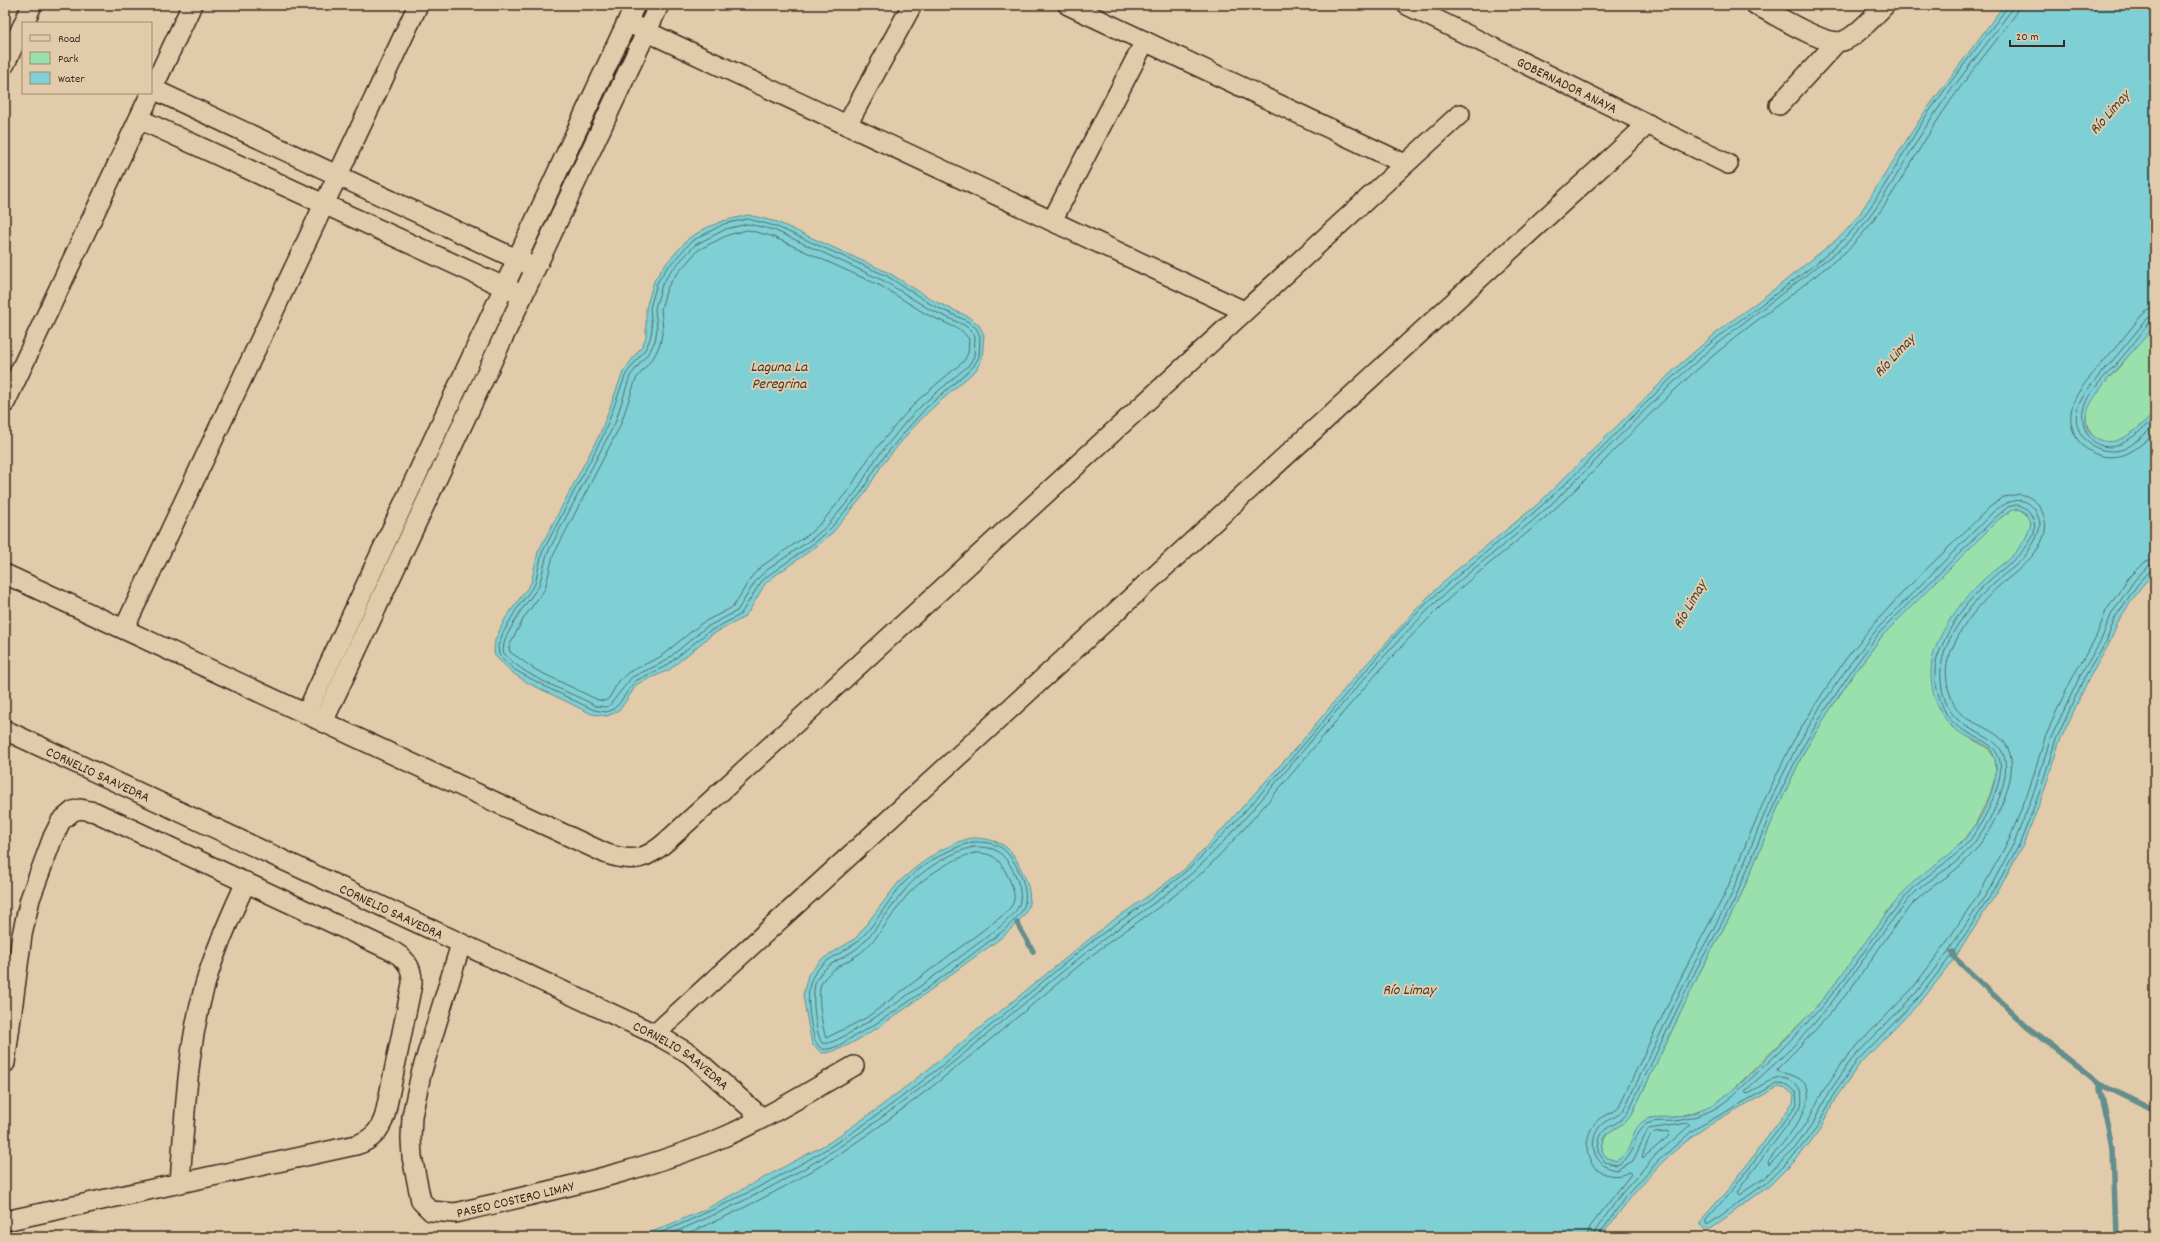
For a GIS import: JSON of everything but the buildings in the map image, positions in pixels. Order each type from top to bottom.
[{"type":"street","points":[[25,22],[32,5]]},
{"type":"street","points":[[152,89],[192,5]]},
{"type":"street","points":[[124,629],[418,5]]},
{"type":"street","points":[[323,722],[659,5]]},
{"type":"street","points":[[847,125],[912,5]]},
{"type":"street","points":[[1068,5],[1405,164]]},
{"type":"street","name":"GOBERNADOR ANAYA","points":[[1406,5],[1728,164]]},
{"type":"street","points":[[1756,5],[1822,39],[1837,42]]},
{"type":"street","points":[[1779,105],[1837,42],[1852,37],[1885,5]]},
{"type":"street","points":[[306,714],[631,13],[647,31],[1244,311]]},
{"type":"street","points":[[5,64],[22,28]]},
{"type":"street","points":[[1052,221],[1145,41]]},
{"type":"street","points":[[152,91],[338,175],[536,268]]},
{"type":"street","points":[[5,403],[150,94]]},
{"type":"street","points":[[5,574],[607,854],[628,859],[648,855],[668,841],[1460,114]]},
{"type":"street","points":[[139,119],[523,295]]},
{"type":"street","points":[[655,1034],[1648,124]]},
{"type":"street","name":"CORNELIO SAAVEDRA","points":[[5,730],[655,1034],[690,1054],[762,1118]]},
{"type":"street","points":[[5,1063],[26,916],[55,833],[66,816],[80,809],[95,812],[396,953],[408,963],[411,970],[412,984],[385,1115],[378,1132],[364,1142],[5,1220]]},
{"type":"street","points":[[180,1183],[185,1103],[196,1026],[208,976],[227,923],[246,882]]},
{"type":"street","name":"PASEO COSTERO LIMAY","points":[[461,944],[421,1074],[412,1116],[412,1157],[419,1195],[424,1206],[430,1211],[455,1213],[610,1175],[689,1150],[726,1136],[762,1118],[854,1066]]},
{"type":"green space","points":[[2155,323],[2155,413],[2123,439],[2110,443],[2103,442],[2097,439],[2088,429],[2086,415],[2088,407],[2098,390],[2120,366]]},
{"type":"green space","points":[[2018,509],[2028,517],[2030,527],[2026,538],[2018,550],[2007,561],[1977,587],[1937,706],[1952,727],[1989,749],[1995,759],[1996,774],[1990,795],[1973,829],[1956,849],[1890,908],[1842,975],[1813,1011],[1736,1087],[1716,1104],[1675,1117],[1650,1118],[1634,1136],[1626,1156],[1616,1161],[1607,1158],[1602,1152],[1605,1137],[1627,1120],[1632,1114],[1701,970],[1738,902],[1778,807],[1804,752],[1827,714],[1857,669],[1883,635],[1999,519],[2010,511]]},
{"type":"water","name":"Río Limay","points":[[2004,5],[2155,5],[2156,319],[2148,334],[2105,383],[2093,401],[2086,417],[2088,430],[2101,440],[2109,442],[2116,441],[2131,434],[2155,413],[2155,572],[2141,587],[2120,618],[2109,644],[2088,680],[2059,743],[2044,792],[2023,845],[1996,894],[1955,958],[1923,999],[1859,1065],[1835,1099],[1820,1130],[1801,1154],[1769,1186],[1710,1229],[1704,1229],[1700,1224],[1703,1218],[1731,1186],[1793,1103],[1794,1095],[1787,1089],[1778,1087],[1716,1121],[1696,1134],[1669,1156],[1644,1181],[1601,1237],[640,1237],[704,1210],[830,1142],[876,1110],[944,1057],[1108,924],[1186,868],[1302,741],[1353,679],[1425,600],[1453,573],[1538,504],[1678,366],[1722,328],[1780,285],[1842,235],[1857,218],[1924,113]],"holes":[[[2018,509],[2025,512],[2031,524],[2024,541],[2010,558],[1990,574],[1964,600],[1948,622],[1942,634],[1933,656],[1931,667],[1931,678],[1936,700],[1946,719],[1962,734],[1986,746],[1993,753],[1996,767],[1995,780],[1980,818],[1965,839],[1957,847],[1904,892],[1880,921],[1819,1003],[1785,1040],[1741,1083],[1713,1105],[1703,1110],[1676,1117],[1650,1118],[1642,1122],[1622,1157],[1616,1161],[1607,1158],[1602,1151],[1605,1137],[1627,1120],[1632,1114],[1701,970],[1738,902],[1778,807],[1804,752],[1827,714],[1857,669],[1883,635],[1999,519],[2010,511]]]},
{"type":"water","name":"Laguna La Peregrina","points":[[748,215],[777,222],[889,273],[934,301],[969,317],[979,325],[984,335],[982,359],[976,370],[930,410],[911,430],[882,465],[863,496],[833,532],[818,545],[765,584],[749,611],[743,618],[711,635],[669,670],[637,684],[621,708],[614,713],[607,716],[592,714],[528,683],[513,673],[495,656],[495,640],[505,619],[531,583],[538,552],[600,434],[623,372],[642,346],[646,337],[646,308],[654,281],[663,267],[689,238],[706,228],[723,221]]},
{"type":"water","points":[[971,838],[986,839],[999,843],[1005,846],[1014,856],[1025,878],[1030,898],[1024,914],[1009,931],[995,943],[870,1033],[851,1044],[834,1051],[822,1053],[812,1044],[808,1024],[803,995],[808,975],[821,960],[856,938],[898,883],[915,868],[939,851]]},
{"type":"waterway","points":[[1017,923],[1033,951]]},
{"type":"waterway","points":[[1952,952],[1955,958],[2026,1026],[2099,1083],[2155,1110]]},
{"type":"waterway","points":[[2099,1083],[2113,1148],[2116,1237]]}]
